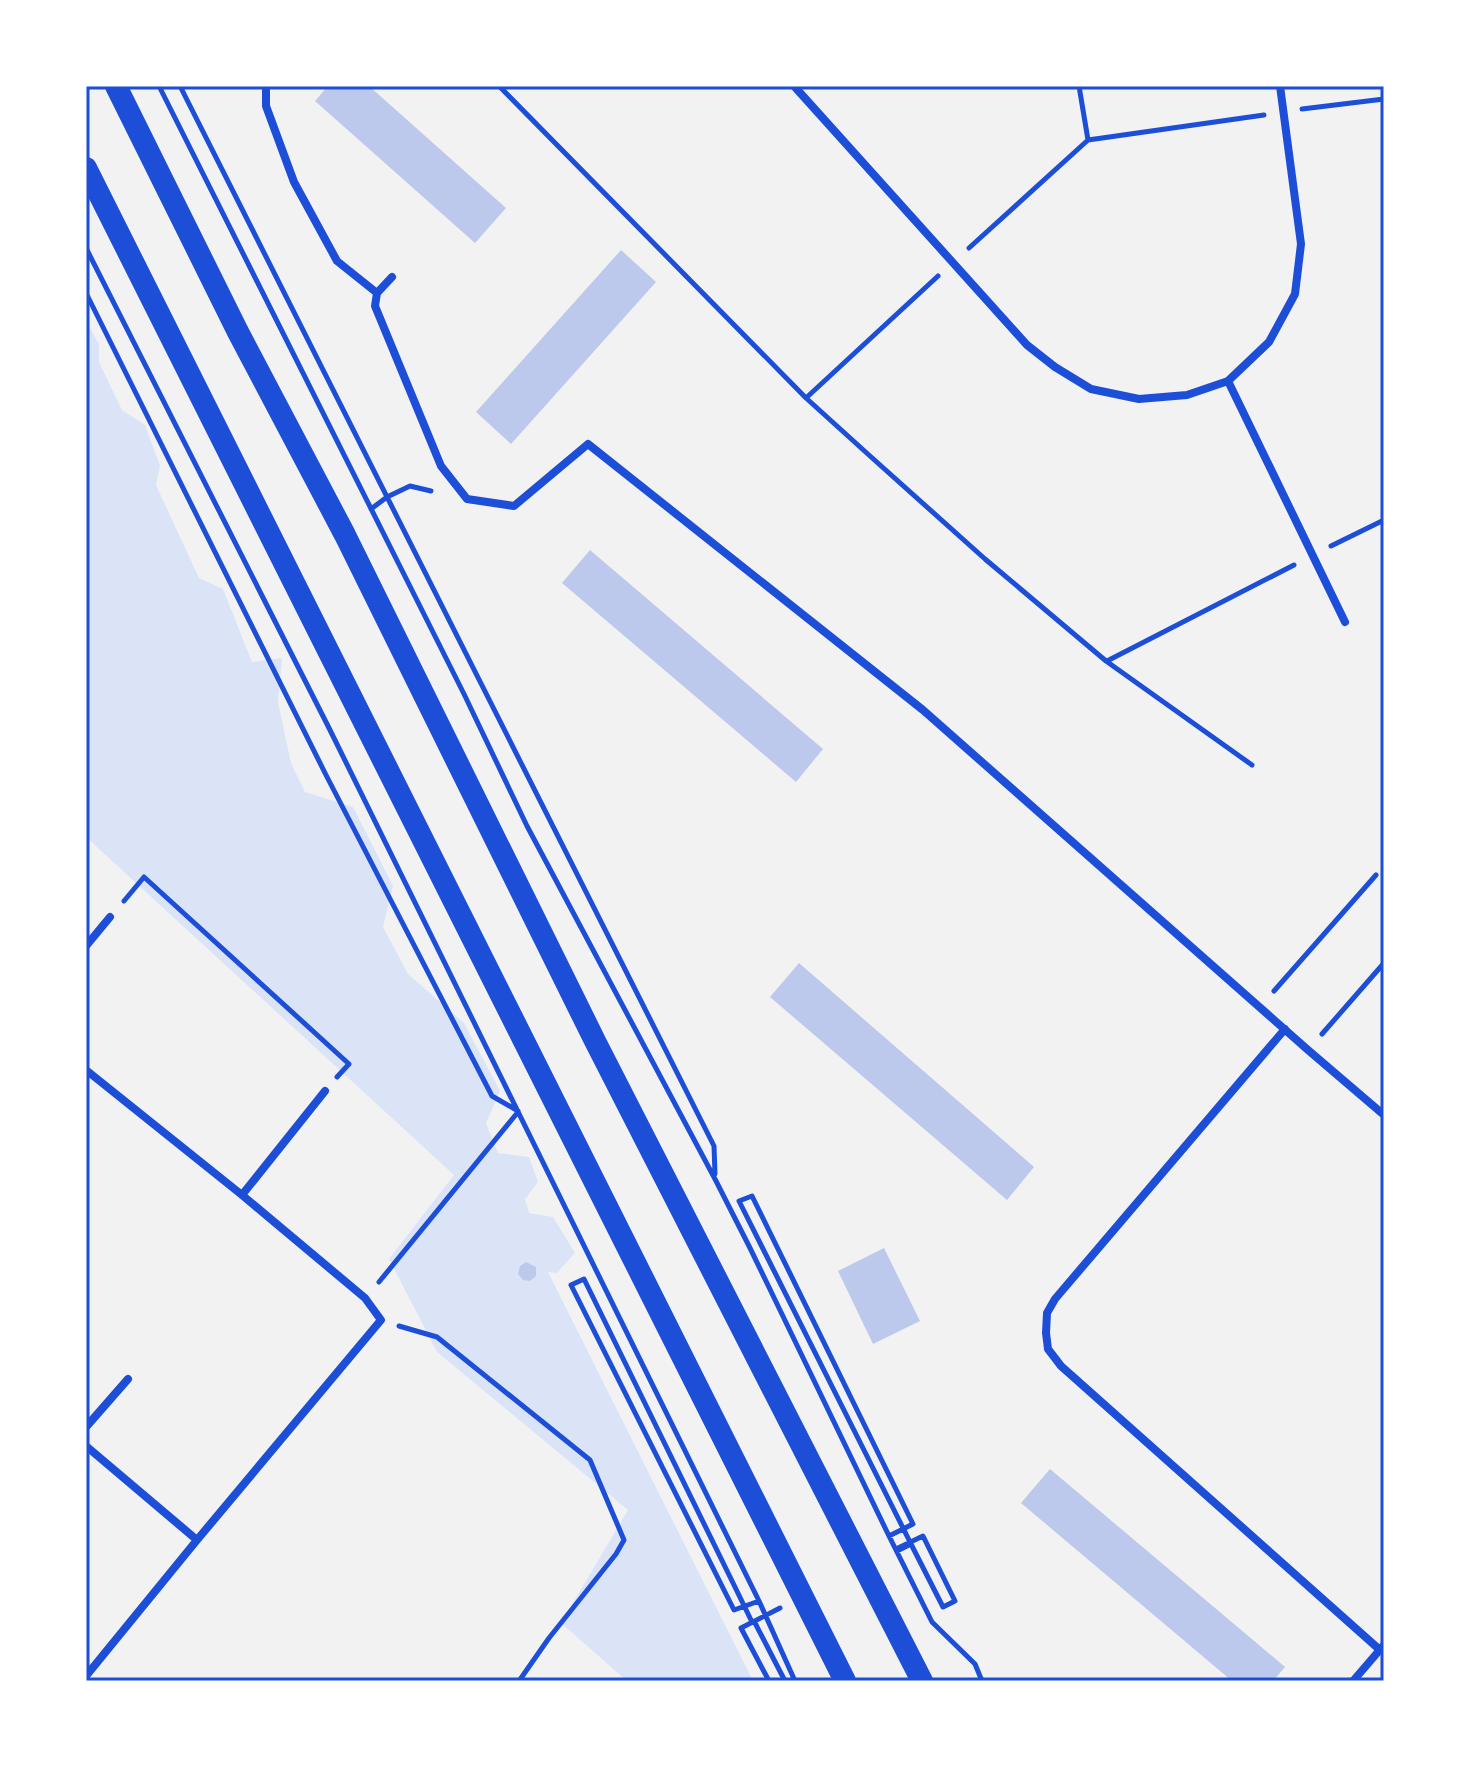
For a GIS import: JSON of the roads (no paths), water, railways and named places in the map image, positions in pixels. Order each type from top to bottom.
[{"type":"highway","points":[[116,86],[238,332],[345,535],[595,1041],[922,1681]]},
{"type":"highway","points":[[86,168],[845,1681]]},
{"type":"street","points":[[266,86],[266,106],[294,182],[337,261],[377,293]]},
{"type":"street","points":[[794,86],[1027,345],[1091,389],[1139,399],[1187,395],[1228,381],[1269,342],[1295,294],[1301,244],[1280,86]]},
{"type":"street","points":[[392,277],[377,293],[375,306],[441,466],[467,499],[514,506],[588,444],[923,710],[1384,1115]]},
{"type":"street","points":[[1228,381],[1345,622]]},
{"type":"street","points":[[86,946],[110,917]]},
{"type":"street","points":[[1285,1029],[1055,1299],[1047,1313],[1048,1349],[1061,1366],[1382,1647],[1353,1681]]},
{"type":"street","points":[[86,1070],[365,1298],[381,1320],[86,1676]]},
{"type":"street","points":[[242,1195],[325,1091]]},
{"type":"street","points":[[86,1427],[128,1379]]},
{"type":"street","points":[[86,1446],[197,1540]]}]
